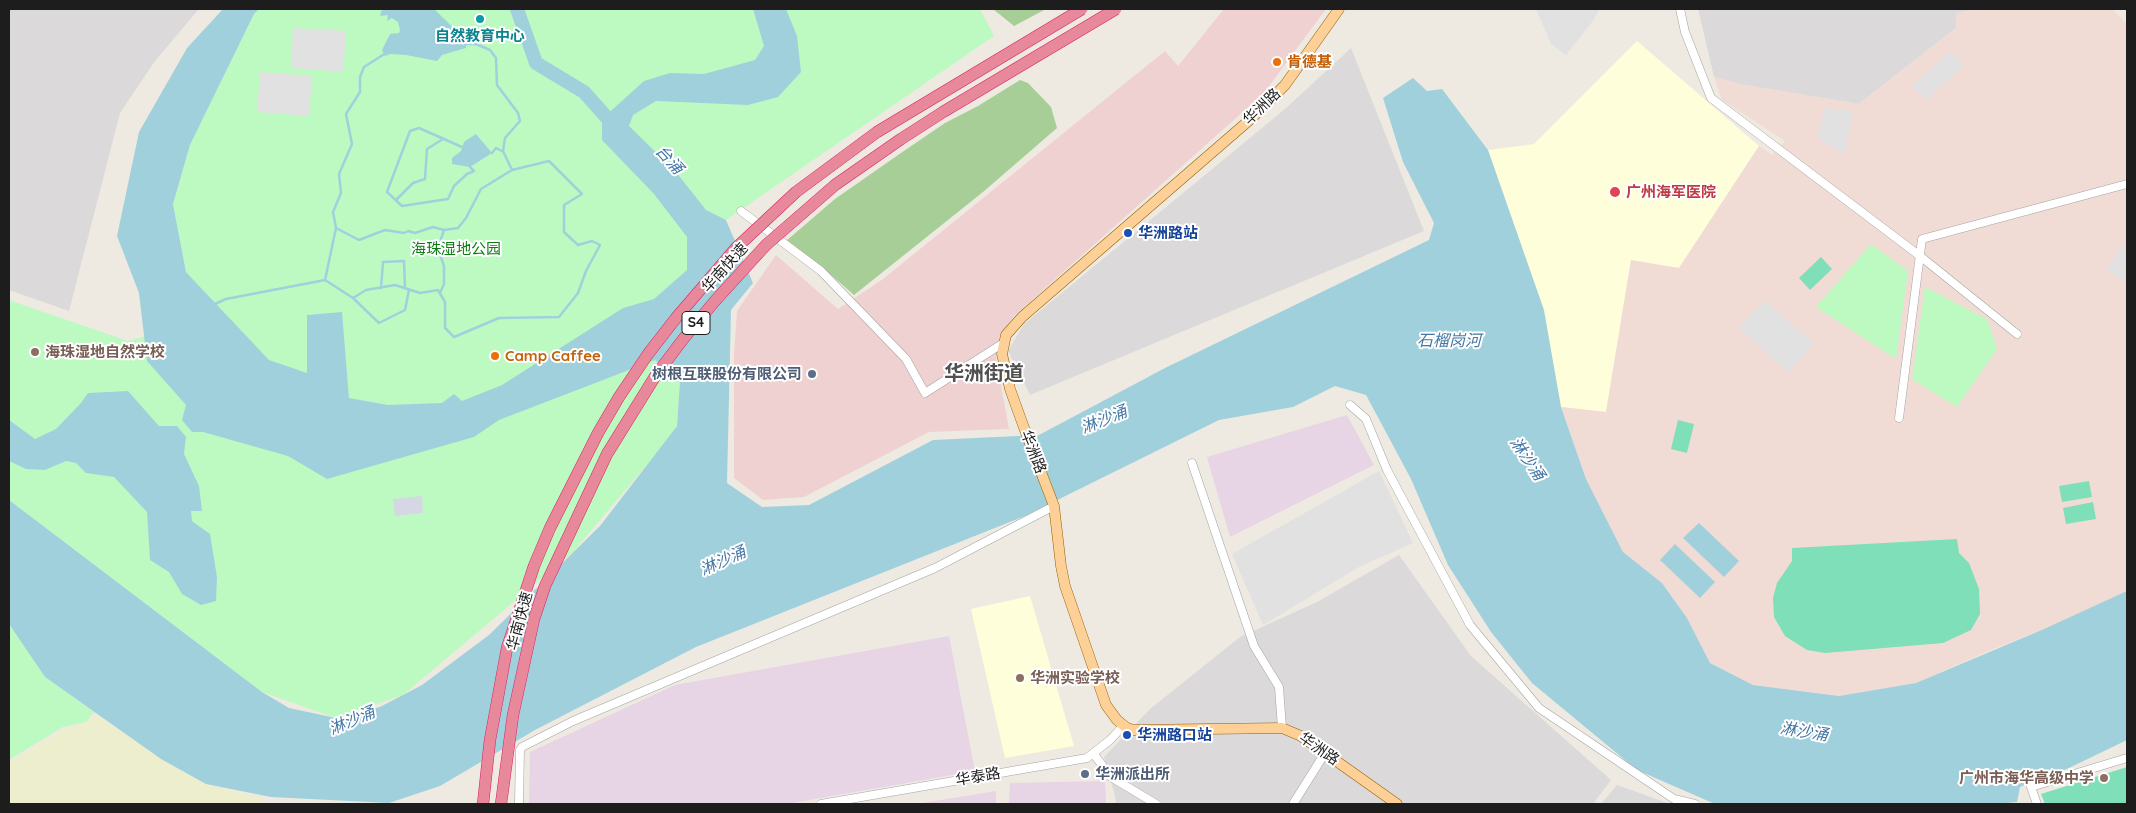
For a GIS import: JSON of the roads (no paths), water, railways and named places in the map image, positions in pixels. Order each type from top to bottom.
[{"type":"highway","name":"华南快速","points":[[483,804],[490,740],[507,648],[534,566],[550,528],[598,433],[619,397],[648,354],[736,248],[796,192],[877,132],[1082,9]]},
{"type":"highway","name":"华南快速","points":[[501,804],[517,697],[534,619],[545,586],[607,454],[656,375],[684,338],[766,245],[835,185],[901,138],[1116,9]]},
{"type":"main road","name":"华洲路","points":[[1339,9],[1285,84],[1260,110],[1022,317],[1006,335],[1002,354],[1004,367],[1023,425],[1054,506],[1065,586],[1106,704],[1123,726],[1134,730],[1282,728],[1301,736],[1397,804]]},
{"type":"street","points":[[1680,9],[1685,32],[1711,98],[1920,256],[2018,334]]},
{"type":"street","points":[[1899,418],[1922,239],[2127,184]]},
{"type":"street","points":[[741,211],[821,271],[906,360],[925,393],[1005,342]]},
{"type":"street","points":[[1350,405],[1366,419],[1387,470],[1470,626],[1539,708],[1674,799],[1695,804]]},
{"type":"street","points":[[1192,463],[1254,646],[1280,687],[1282,728]]},
{"type":"street","points":[[519,804],[520,750],[522,747],[573,721],[935,568],[1054,506]]},
{"type":"street","name":"华泰路","points":[[821,804],[1087,758],[1110,740],[1123,726]]},
{"type":"street","points":[[1293,804],[1325,753]]},
{"type":"street","points":[[1093,754],[1111,777],[1156,804]]},
{"type":"street","points":[[2038,804],[2031,787],[2127,758]]},
{"type":"water","name":"石榴岗河","points":[[223,9],[259,9],[254,14],[190,145],[173,204],[186,272],[269,360],[307,373],[307,315],[342,312],[349,398],[388,405],[442,403],[454,394],[462,401],[502,385],[623,308],[654,299],[687,270],[687,237],[654,194],[602,140],[602,119],[644,81],[670,73],[704,74],[755,60],[764,46],[753,9],[786,9],[797,36],[801,72],[778,97],[748,105],[656,101],[633,115],[629,126],[676,172],[706,210],[726,220],[753,283],[731,310],[727,483],[762,507],[809,505],[933,440],[1039,435],[1165,368],[1429,240],[1434,223],[1403,162],[1383,98],[1413,78],[1427,91],[1442,89],[1488,150],[1544,310],[1561,407],[1586,479],[1623,552],[1662,583],[1687,618],[1710,663],[1753,685],[1839,696],[1916,683],[2044,629],[2127,591],[2127,740],[2069,768],[2020,787],[2017,802],[1997,804],[1715,804],[1637,770],[1532,683],[1491,632],[1448,565],[1411,479],[1366,395],[1335,386],[1293,407],[1219,420],[1025,516],[696,647],[535,730],[440,786],[389,803],[271,797],[206,784],[161,759],[45,677],[9,624],[9,500],[262,692],[289,708],[336,718],[380,707],[422,685],[489,635],[600,526],[677,426],[680,381],[655,360],[499,420],[474,437],[327,479],[288,456],[203,432],[192,432],[182,420],[186,405],[147,361],[139,293],[117,236],[139,132],[187,48]]},
{"type":"water","points":[[382,9],[434,9],[466,40],[466,48],[442,55],[437,61],[406,55],[390,54],[385,56],[382,50],[390,34],[399,33],[400,30],[398,22],[392,18],[387,21],[388,15],[380,16]]},
{"type":"water","points":[[476,134],[492,153],[470,167],[452,164],[452,158],[461,151],[464,142]]},
{"type":"water","points":[[128,391],[159,426],[177,426],[186,437],[184,454],[199,486],[202,511],[191,511],[192,521],[210,534],[217,577],[216,601],[201,605],[182,594],[169,572],[150,560],[147,512],[114,477],[86,473],[76,463],[66,461],[45,470],[26,469],[9,461],[9,420],[35,439],[56,429],[88,393]]},
{"type":"water","points":[[1699,523],[1739,561],[1724,577],[1683,538]]},
{"type":"water","points":[[1675,544],[1715,582],[1700,598],[1660,560]]},
{"type":"waterway","name":"台涌","points":[[517,9],[536,63],[584,92],[618,130]]},
{"type":"waterway","points":[[465,44],[476,44],[490,50],[496,58],[497,85],[518,113],[520,121],[505,138],[503,151],[512,170]]},
{"type":"waterway","points":[[325,280],[336,228],[333,212],[341,193],[339,174],[352,144],[346,114],[360,92],[360,77],[364,67],[386,53]]},
{"type":"waterway","points":[[462,147],[419,128],[410,131],[387,192],[402,206],[448,199],[454,186],[467,174],[474,171],[470,167]]},
{"type":"waterway","points":[[396,200],[413,183],[425,179],[427,149],[443,139]]},
{"type":"waterway","points":[[492,153],[496,148],[502,151]]},
{"type":"waterway","points":[[215,304],[226,299],[325,280],[353,298],[366,290],[395,285],[420,293],[438,290],[445,302],[445,328],[454,337],[499,318],[559,317],[578,293],[586,271],[600,245],[592,241],[578,245],[564,232],[564,205],[582,194],[549,161],[512,170],[481,189],[466,218],[458,228],[444,230],[433,227],[415,233],[385,230],[359,240],[336,228]]},
{"type":"waterway","points":[[440,293],[444,284],[444,266],[441,257],[441,239],[444,230]]},
{"type":"waterway","points":[[381,288],[383,262],[404,261],[405,288]]},
{"type":"waterway","points":[[353,298],[379,323],[405,310],[409,290]]},
{"type":"place","name":"自然教育中心","points":[[480,19]]},
{"type":"place","name":"肯德基","points":[[1277,62]]},
{"type":"place","name":"广州海军医院","points":[[1615,192]]},
{"type":"place","name":"华洲路站","points":[[1128,233]]},
{"type":"place","name":"海珠湿地自然学校","points":[[35,352]]},
{"type":"place","name":"Camp Caffee","points":[[495,356]]},
{"type":"place","name":"树根互联股份有限公司","points":[[812,374]]},
{"type":"place","name":"华洲实验学校","points":[[1020,678]]},
{"type":"place","name":"华洲路口站","points":[[1127,735]]},
{"type":"place","name":"华洲派出所","points":[[1085,774]]},
{"type":"place","name":"广州市海华高级中学","points":[[2104,778]]},
{"type":"district","name":"华洲街道","points":[[984,374]]},
{"type":"park label","name":"海珠湿地公园","points":[[456,249]]},
{"type":"water label","name":"淋沙涌","points":[[1104,420]]},
{"type":"water label","name":"淋沙涌","points":[[1527,459]]},
{"type":"water label","name":"淋沙涌","points":[[723,561]]},
{"type":"water label","name":"淋沙涌","points":[[352,721]]},
{"type":"water label","name":"淋沙涌","points":[[1804,732]]}]
